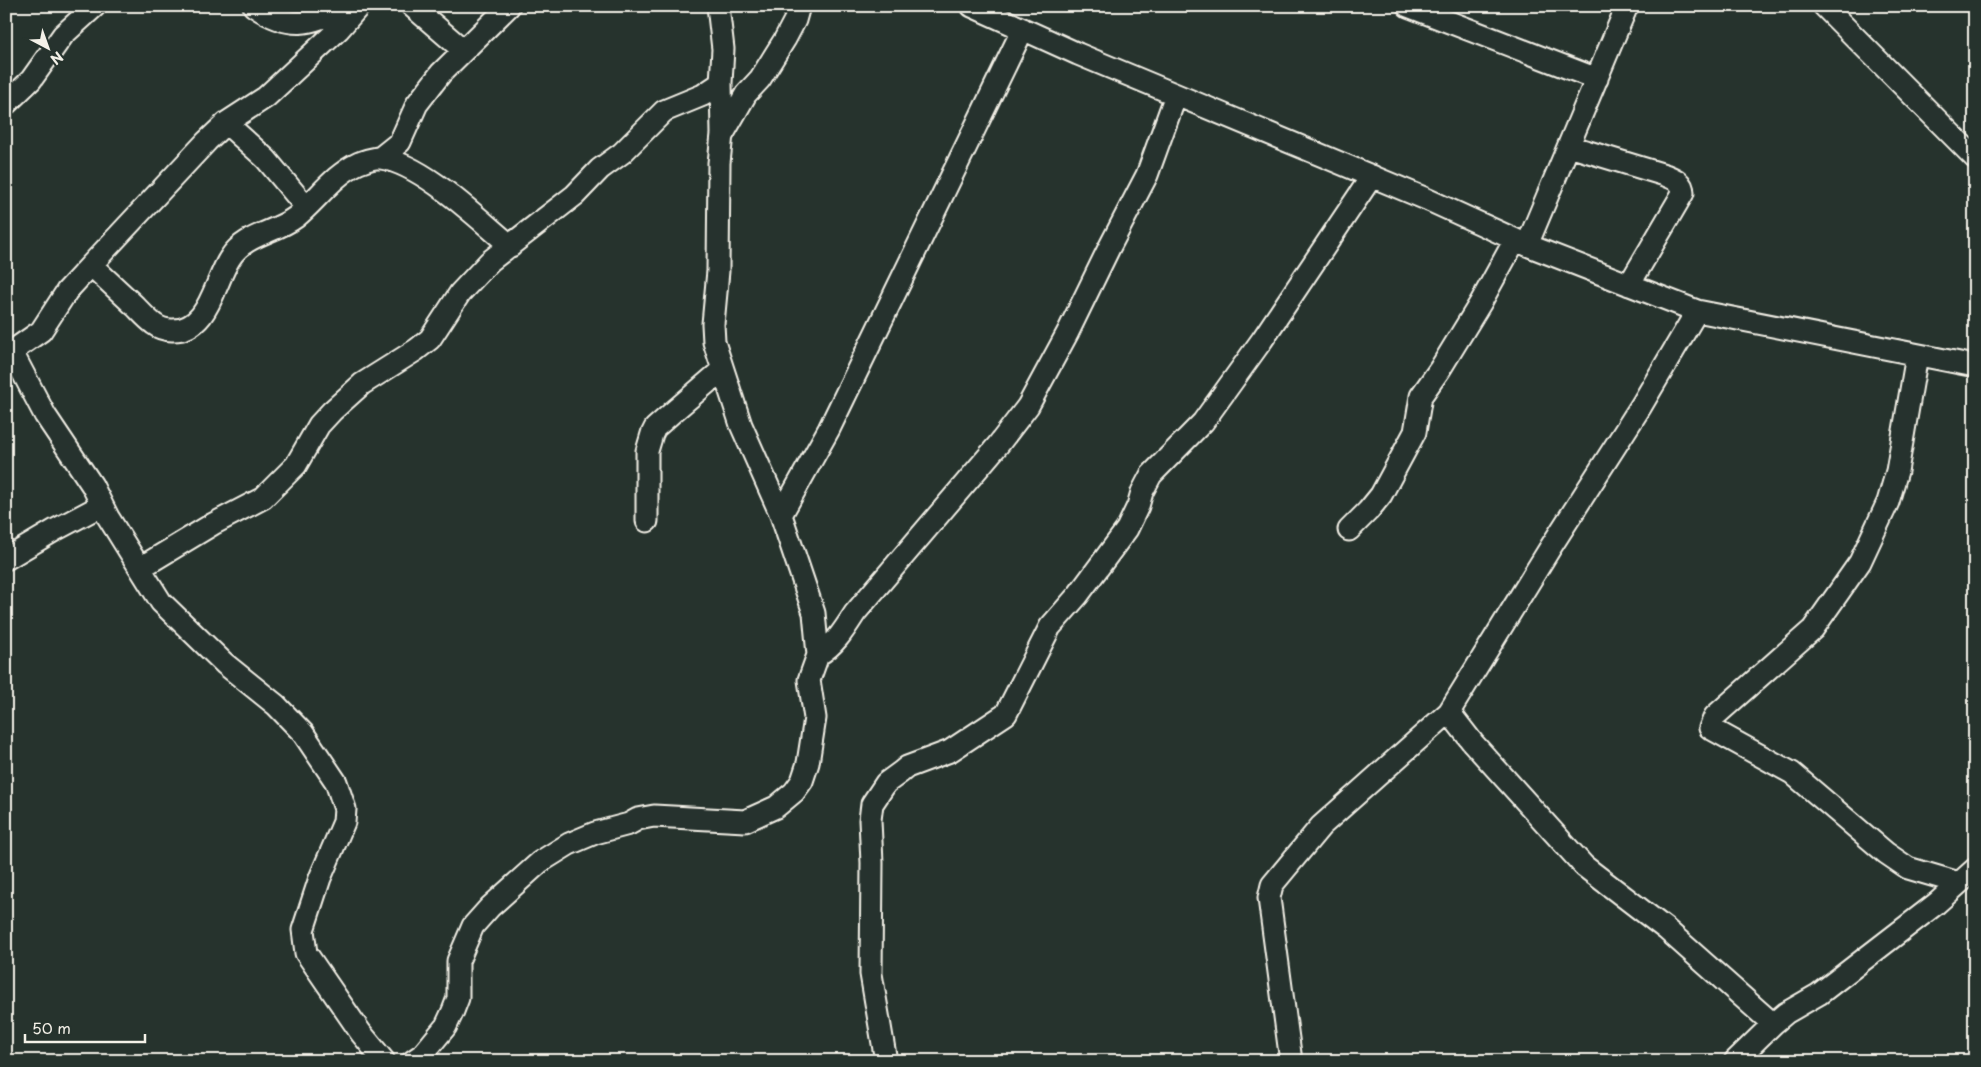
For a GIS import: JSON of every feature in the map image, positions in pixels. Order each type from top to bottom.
[{"type":"street","points":[[6,104],[31,80],[64,35],[95,6]]},
{"type":"street","points":[[254,6],[287,23],[305,23],[346,6]]},
{"type":"street","points":[[360,6],[266,97],[226,123],[207,140],[67,292],[41,331],[18,347],[10,347],[16,362],[45,415],[92,485],[102,505],[161,602],[225,664],[276,704],[303,733],[326,766],[340,791],[345,809],[344,822],[320,878],[303,930],[306,953],[361,1033],[384,1061]]},
{"type":"street","points":[[412,6],[463,50]]},
{"type":"street","points":[[91,265],[154,325],[170,330],[178,330],[190,325],[204,311],[215,294],[230,257],[240,247],[261,234],[278,228],[296,217],[350,169],[362,162],[380,158],[400,142],[416,104],[441,73],[509,6]]},
{"type":"street","points":[[413,1061],[423,1054],[446,1026],[453,1011],[458,998],[458,961],[473,926],[507,891],[554,852],[568,844],[595,834],[621,827],[638,819],[654,816],[746,821],[776,807],[794,792],[802,781],[805,772],[815,718],[809,680],[818,655],[814,613],[781,515],[740,425],[714,342],[713,324],[718,271],[719,163],[722,134],[721,81],[723,49],[718,6]]},
{"type":"street","points":[[722,134],[746,94],[760,79],[785,39],[795,20],[799,6]]},
{"type":"street","points":[[972,6],[1176,95],[1372,176],[1521,242],[1697,311],[1975,366]]},
{"type":"street","points":[[1408,6],[1597,78]]},
{"type":"street","points":[[1349,530],[1381,495],[1416,432],[1421,396],[1440,369],[1480,302],[1521,242],[1569,146],[1627,6]]},
{"type":"street","points":[[1824,6],[1975,158]]},
{"type":"street","points":[[781,515],[829,429],[1023,29]]},
{"type":"street","points":[[140,568],[213,524],[263,498],[296,465],[319,425],[332,411],[362,384],[416,350],[430,338],[460,293],[490,260],[511,246],[575,195],[600,169],[622,152],[664,111],[703,95],[721,81],[738,75],[760,79]]},
{"type":"street","points":[[818,655],[828,649],[840,636],[855,613],[998,445],[1028,406],[1068,332],[1147,175],[1176,95]]},
{"type":"street","points":[[226,123],[266,159],[306,207]]},
{"type":"street","points":[[400,142],[402,154],[411,167]]},
{"type":"street","points":[[1569,146],[1665,175],[1676,180],[1683,187],[1684,193],[1629,285]]},
{"type":"street","points":[[380,158],[411,167],[511,246]]},
{"type":"street","points":[[886,1061],[871,974],[872,863],[870,820],[872,804],[886,783],[907,767],[950,751],[1006,714],[1050,627],[1078,595],[1127,529],[1151,475],[1203,422],[1262,340],[1372,176]]},
{"type":"street","points":[[1291,1061],[1270,898],[1272,885],[1321,826],[1449,712],[1552,544],[1641,406],[1697,311]]},
{"type":"street","points":[[699,391],[714,342]]},
{"type":"street","points":[[1917,355],[1897,471],[1888,502],[1860,562],[1813,629],[1715,716],[1710,728],[1792,773],[1886,853],[1908,868],[1967,876]]},
{"type":"street","points":[[647,521],[647,451],[652,434],[655,428],[722,370]]},
{"type":"street","points":[[6,559],[54,530],[102,505]]},
{"type":"street","points":[[1449,712],[1473,743],[1584,866],[1666,929],[1772,1024]]},
{"type":"street","points":[[1734,1061],[1772,1024],[1786,1013],[1818,994],[1937,903],[1967,876]]}]
